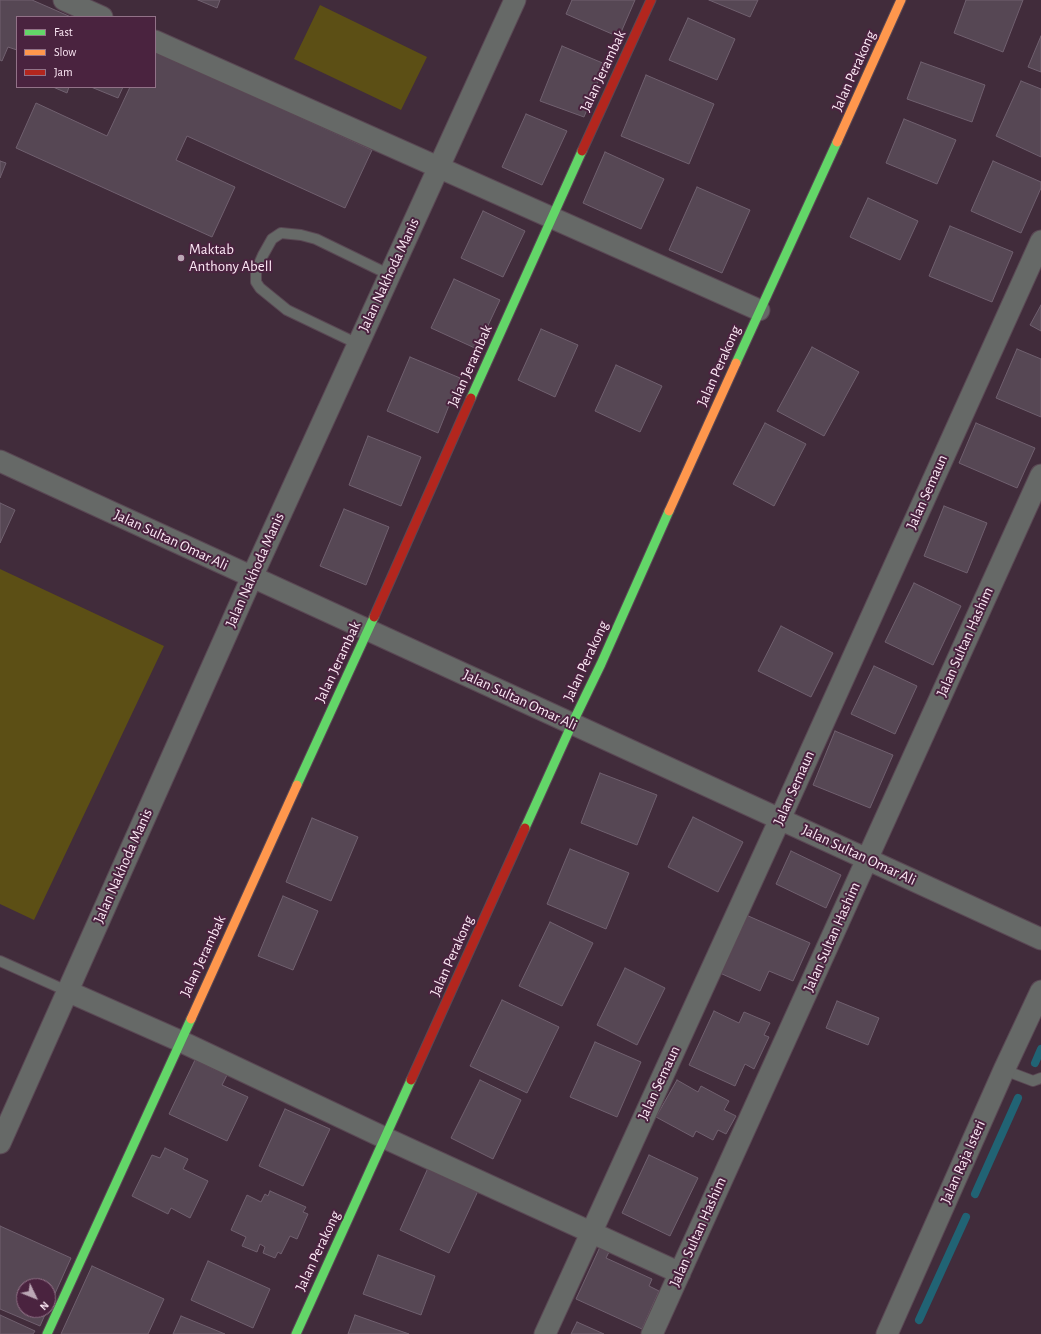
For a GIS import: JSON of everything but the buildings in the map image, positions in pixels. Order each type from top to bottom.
[{"type":"street","points":[[64,0],[100,16]]},
{"type":"street","name":"Jalan Nakhoda Manis","points":[[0,1143],[252,577],[515,0]]},
{"type":"street","name":"Jalan Jerambak","points":[[47,1334],[368,630],[551,219],[651,0]]},
{"type":"street","name":"Jalan Perakong","points":[[296,1334],[572,724],[608,649],[759,310],[901,0]]},
{"type":"street","points":[[156,41],[551,219],[759,310]]},
{"type":"street","name":"Jalan Semaun","points":[[545,1334],[1041,241]]},
{"type":"street","name":"Jalan Sultan Omar Ali","points":[[0,461],[1041,939]]},
{"type":"street","name":"Jalan Sultan Hashim","points":[[652,1334],[1041,475]]},
{"type":"street","points":[[67,991],[180,1041],[385,1138],[591,1233],[680,1272]]},
{"type":"street","name":"Jalan Raja Isteri","points":[[887,1334],[1004,1070],[1041,991]]},
{"type":"lane","points":[[358,344],[287,310],[260,288],[256,282],[256,272],[263,255],[272,239],[281,233],[301,235],[316,239],[390,275]]},
{"type":"lane","points":[[0,961],[67,991]]},
{"type":"lane","points":[[1004,1070],[1033,1081],[1041,1078]]},
{"type":"shaded area","points":[[320,5],[427,57],[401,110],[294,59]]},
{"type":"shaded area","points":[[0,569],[164,646],[34,920],[0,904]]},
{"type":"waterway","points":[[1035,1063],[1041,1049]]},
{"type":"waterway","points":[[975,1194],[1018,1098]]},
{"type":"waterway","points":[[919,1320],[966,1217]]},
{"type":"traffic: fast","points":[[736,363],[837,142]]},
{"type":"traffic: fast","points":[[471,398],[582,151]]},
{"type":"traffic: fast","points":[[525,828],[601,664],[669,511]]},
{"type":"traffic: fast","points":[[297,785],[374,617]]},
{"type":"traffic: fast","points":[[47,1334],[191,1019]]},
{"type":"traffic: fast","points":[[296,1334],[411,1080]]},
{"type":"traffic: slow","points":[[837,142],[901,0]]},
{"type":"traffic: slow","points":[[669,511],[736,363]]},
{"type":"traffic: slow","points":[[191,1019],[297,785]]},
{"type":"traffic: jam","points":[[582,151],[651,0]]},
{"type":"traffic: jam","points":[[374,617],[471,398]]},
{"type":"traffic: jam","points":[[411,1080],[525,828]]},
{"type":"place","name":"Maktab Anthony Abell","points":[[181,258]]}]
